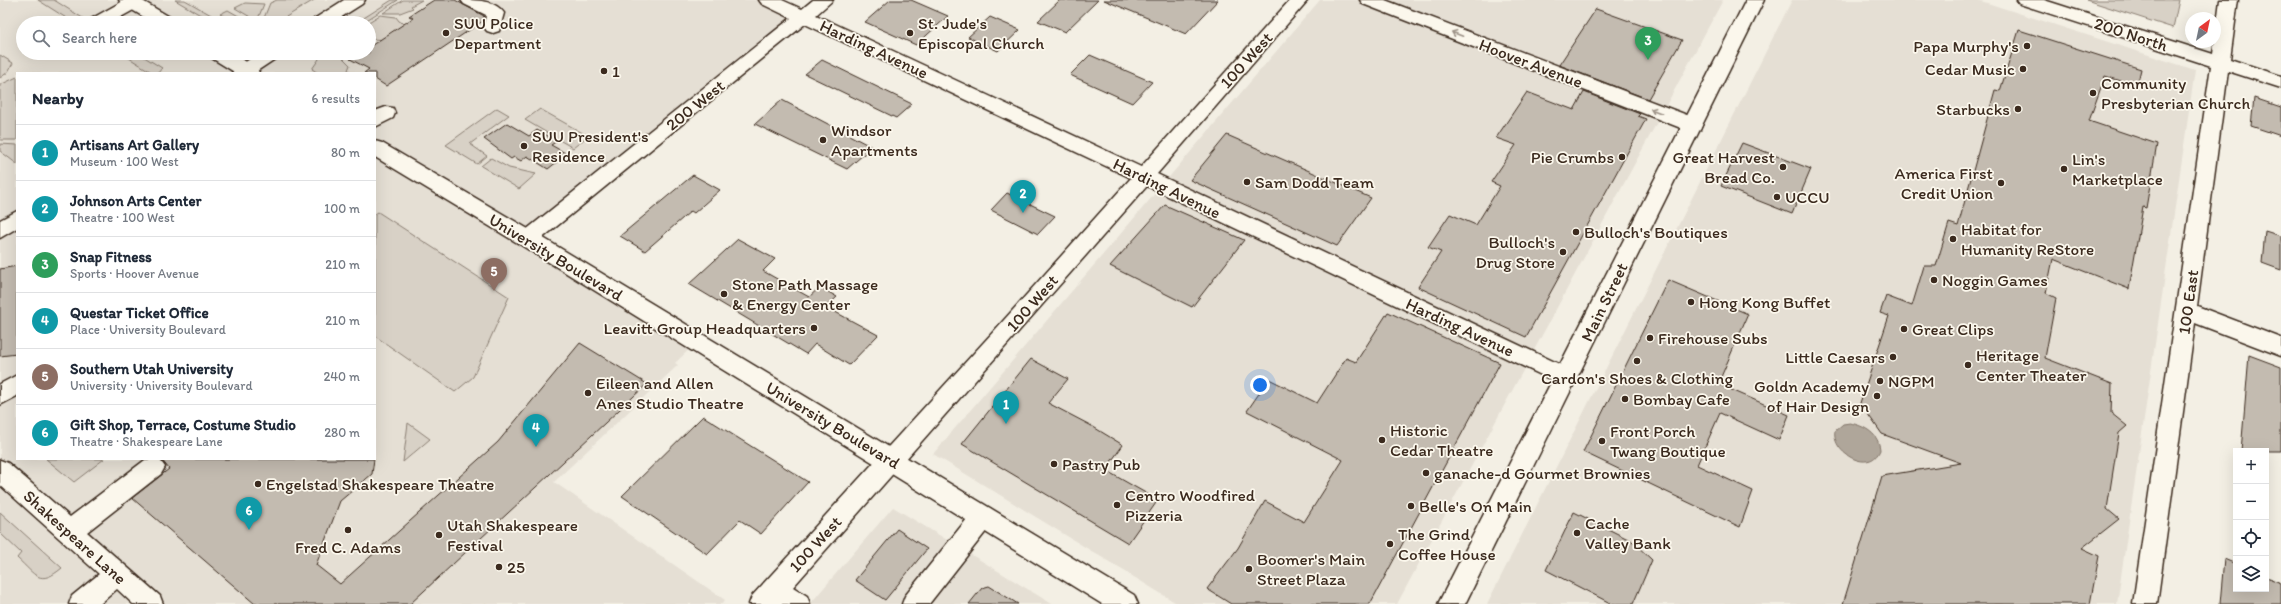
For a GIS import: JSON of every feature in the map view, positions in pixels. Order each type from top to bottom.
[{"type":"main road","name":"Main Street","points":[[1451,604],[1755,0]]},
{"type":"main road","points":[[131,1],[156,16]]},
{"type":"main road","points":[[227,60],[245,72]]},
{"type":"main road","name":"University Boulevard","points":[[376,149],[528,239],[1125,604]]},
{"type":"street","points":[[331,16],[356,0]]},
{"type":"street","points":[[470,0],[495,13],[493,27]]},
{"type":"street","name":"Harding Avenue","points":[[768,0],[1566,377]]},
{"type":"street","name":"200 West","points":[[528,239],[824,0]]},
{"type":"street","name":"100 West","points":[[768,597],[1003,336],[1299,0]]},
{"type":"street","name":"Hoover Avenue","points":[[1369,0],[1693,125]]},
{"type":"street","name":"200 North","points":[[2026,0],[2281,82]]},
{"type":"street","name":"100 East","points":[[2145,604],[2187,311],[2229,0]]},
{"type":"street","points":[[108,16],[131,1]]},
{"type":"street","points":[[245,72],[262,60]]},
{"type":"street","points":[[0,230],[16,219]]},
{"type":"street","points":[[2187,311],[2281,348]]},
{"type":"street","points":[[0,396],[16,385]]},
{"type":"street","points":[[69,532],[152,467]]},
{"type":"street","name":"Shakespeare Lane","points":[[0,470],[151,604]]},
{"type":"street","points":[[914,604],[983,517]]},
{"type":"street","points":[[81,604],[117,574]]},
{"type":"street","points":[[768,597],[798,604]]},
{"type":"shaded area","points":[[0,0],[768,0],[804,17],[528,239],[697,342],[675,363],[678,365],[554,482],[725,600],[722,604],[0,604]]},
{"type":"shaded area","points":[[38,0],[54,0],[79,16],[63,16]]},
{"type":"shaded area","points":[[175,0],[185,0],[213,16],[202,16]]},
{"type":"shaded area","points":[[277,0],[314,0],[288,16],[265,16],[270,3]]},
{"type":"shaded area","points":[[392,0],[398,0],[373,16],[367,16]]},
{"type":"shaded area","points":[[403,0],[422,0],[411,6],[413,8],[400,13],[383,13]]},
{"type":"shaded area","points":[[1320,0],[1723,0],[1397,604],[1178,604],[933,454]]},
{"type":"shaded area","points":[[1792,0],[1978,0],[2195,70],[2117,604],[1487,604]]},
{"type":"shaded area","points":[[2086,0],[2179,0],[2173,28]]},
{"type":"shaded area","points":[[245,3],[264,4],[259,16],[249,16],[235,8]]},
{"type":"shaded area","points":[[228,10],[239,16],[223,16],[220,14]]},
{"type":"shaded area","points":[[380,15],[396,17],[399,21],[436,42],[376,39],[376,17]]},
{"type":"shaded area","points":[[0,55],[13,63],[8,72],[0,78]]},
{"type":"shaded area","points":[[132,60],[149,60],[162,68],[159,72],[151,72]]},
{"type":"shaded area","points":[[318,60],[345,60],[350,65],[348,70],[351,72],[316,72],[312,69]]},
{"type":"shaded area","points":[[16,77],[16,140],[0,140],[0,85]]},
{"type":"shaded area","points":[[497,108],[509,115],[470,144],[487,156],[477,164],[446,145]]},
{"type":"shaded area","points":[[540,109],[588,136],[573,148],[525,120]]},
{"type":"shaded area","points":[[0,144],[16,145],[16,163],[0,151]]},
{"type":"shaded area","points":[[491,158],[509,168],[536,174],[519,189],[481,166]]},
{"type":"shaded area","points":[[378,212],[509,297],[473,377],[455,392],[376,337],[376,213]]},
{"type":"shaded area","points":[[408,423],[430,439],[403,462]]},
{"type":"shaded area","points":[[1850,423],[1861,426],[1874,435],[1877,439],[1880,450],[1875,457],[1868,461],[1860,461],[1852,458],[1839,447],[1835,439],[1835,431],[1843,424]]},
{"type":"shaded area","points":[[47,460],[103,460],[74,482]]},
{"type":"shaded area","points":[[893,507],[1052,604],[810,604]]},
{"type":"shaded area","points":[[0,512],[62,568],[48,577],[43,578],[34,574],[17,558],[21,553],[0,533]]},
{"type":"building","points":[[434,0],[455,0],[484,16],[483,21],[386,86],[376,80],[376,72],[365,72],[369,69],[352,60],[376,60],[376,42],[413,18],[409,16]]},
{"type":"building","name":"St. Jude's Episcopal Church","points":[[890,0],[911,0],[948,16],[916,45],[865,22]]},
{"type":"building","points":[[1060,0],[1098,0],[1065,32],[1038,21]]},
{"type":"building","points":[[1104,0],[1218,0],[1186,34]]},
{"type":"building","points":[[1596,9],[1682,40],[1648,99],[1559,65]]},
{"type":"building","points":[[990,17],[1020,30],[998,51],[968,37]]},
{"type":"building","points":[[2019,30],[2141,69],[2137,86],[2105,76],[2089,121],[2157,144],[2146,208],[2143,207],[2129,289],[2053,259],[2046,293],[2056,298],[2045,358],[2112,384],[2111,413],[2127,426],[2119,433],[2107,509],[2119,519],[2082,548],[2099,556],[2090,604],[1843,604],[1882,476],[1961,463],[1882,434],[1860,403],[1889,316],[1880,313],[1886,296],[1912,306],[1924,266],[1936,266],[1949,223],[1958,226],[1995,90],[2000,91]]},
{"type":"building","points":[[1090,55],[1152,82],[1132,103],[1070,75]]},
{"type":"building","points":[[822,60],[912,104],[896,118],[805,74]]},
{"type":"building","points":[[1527,92],[1574,110],[1584,92],[1640,114],[1638,116],[1646,119],[1526,337],[1418,287],[1441,252],[1428,247],[1450,214],[1476,225],[1500,186],[1491,182],[1516,145],[1496,138]]},
{"type":"building","points":[[2254,98],[2281,107],[2281,136],[2251,126]]},
{"type":"building","name":"Windsor Apartments","points":[[782,100],[872,147],[847,169],[755,124]]},
{"type":"building","name":"SUU President's Residence","points":[[507,123],[529,136],[537,130],[557,141],[551,145],[567,154],[548,169],[527,156],[521,161],[514,157],[511,159],[484,139]]},
{"type":"building","points":[[1227,135],[1371,198],[1337,246],[1190,180]]},
{"type":"building","points":[[1742,143],[1811,169],[1792,214],[1721,186]]},
{"type":"building","points":[[693,175],[720,190],[694,213],[691,211],[645,251],[620,236]]},
{"type":"building","points":[[1007,193],[1055,216],[1038,234],[991,210]]},
{"type":"building","points":[[1165,205],[1244,240],[1192,307],[1110,266]]},
{"type":"building","points":[[2265,231],[2281,236],[2281,270],[2262,263]]},
{"type":"building","points":[[738,239],[775,259],[763,271],[809,297],[820,287],[837,297],[826,307],[878,335],[849,365],[815,344],[806,354],[689,284]]},
{"type":"building","points":[[16,266],[16,354],[0,356],[0,269]]},
{"type":"building","points":[[1668,280],[1748,314],[1718,384],[1789,415],[1779,440],[1720,413],[1697,465],[1753,491],[1740,527],[1583,452]]},
{"type":"building","points":[[1388,312],[1500,363],[1370,604],[1231,604],[1207,589],[1238,548],[1265,501],[1304,522],[1343,460],[1247,411],[1269,379],[1317,403],[1346,358],[1356,362]]},
{"type":"building","points":[[580,343],[647,384],[410,604],[255,604],[132,498],[169,469],[162,460],[374,460],[372,474],[340,501],[316,565],[340,584],[498,442]]},
{"type":"building","points":[[2249,355],[2281,367],[2281,451],[2269,451],[2269,448],[2241,448]]},
{"type":"building","points":[[1031,359],[1068,379],[1048,403],[1090,425],[1123,445],[1105,470],[1158,500],[1128,543],[962,444]]},
{"type":"building","points":[[703,416],[808,482],[761,534],[740,520],[707,554],[622,496]]},
{"type":"building","points":[[1574,512],[1632,541],[1652,560],[1633,604],[1612,604],[1546,570]]},
{"type":"building","points":[[897,529],[927,549],[885,600],[855,580]]},
{"type":"building","points":[[2224,559],[2233,563],[2233,592],[2269,592],[2269,578],[2281,583],[2281,604],[2220,604]]},
{"type":"building","points":[[989,586],[1018,604],[969,604],[982,588]]},
{"type":"place","name":"SUU Police Department","points":[[446,33]]},
{"type":"place","name":"St. Jude's Episcopal Church","points":[[910,33]]},
{"type":"place","name":"Papa Murphy's","points":[[2027,46]]},
{"type":"place","name":"Snap Fitness","points":[[1648,60]]},
{"type":"place","name":"Cedar Music","points":[[2023,69]]},
{"type":"place","name":"1","points":[[604,71]]},
{"type":"place","name":"Community Presbyterian Church","points":[[2093,93]]},
{"type":"place","name":"Starbucks","points":[[2018,109]]},
{"type":"place","name":"Windsor Apartments","points":[[823,140]]},
{"type":"place","name":"SUU President's Residence","points":[[524,146]]},
{"type":"place","name":"Pie Crumbs","points":[[1622,157]]},
{"type":"place","name":"Great Harvest Bread Co.","points":[[1783,167]]},
{"type":"place","name":"Lin's Marketplace","points":[[2064,169]]},
{"type":"place","name":"Sam Dodd Team","points":[[1247,182]]},
{"type":"place","name":"America First Credit Union","points":[[2001,183]]},
{"type":"place","name":"UCCU","points":[[1777,197]]},
{"type":"place","name":"Johnson Arts Center","points":[[1023,213]]},
{"type":"place","name":"Bulloch's Boutiques","points":[[1576,232]]},
{"type":"place","name":"Habitat for Humanity ReStore","points":[[1953,239]]},
{"type":"place","name":"Bulloch's Drug Store","points":[[1563,252]]},
{"type":"place","name":"Noggin Games","points":[[1934,280]]},
{"type":"place","name":"Southern Utah University","points":[[494,291]]},
{"type":"place","name":"Stone Path Massage & Energy Center","points":[[724,294]]},
{"type":"place","name":"Hong Kong Buffet","points":[[1691,302]]},
{"type":"place","name":"Leavitt Group Headquarters","points":[[814,328]]},
{"type":"place","name":"Great Clips","points":[[1904,329]]},
{"type":"place","name":"Firehouse Subs","points":[[1650,338]]},
{"type":"place","name":"Little Caesars","points":[[1893,357]]},
{"type":"place","name":"Cardon's Shoes & Clothing","points":[[1637,361]]},
{"type":"place","name":"Heritage Center Theater","points":[[1968,365]]},
{"type":"place","name":"NGPM","points":[[1880,381]]},
{"type":"place","name":"Eileen and Allen Anes Studio Theatre","points":[[588,393]]},
{"type":"place","name":"Goldn Academy of Hair Design","points":[[1877,396]]},
{"type":"place","name":"Bombay Cafe","points":[[1625,399]]},
{"type":"place","name":"Artisans Art Gallery","points":[[1006,424]]},
{"type":"place","name":"Historic Cedar Theatre","points":[[1382,440]]},
{"type":"place","name":"Front Porch Twang Boutique","points":[[1602,441]]},
{"type":"place","name":"Questar Ticket Office","points":[[536,447]]},
{"type":"place","name":"Pastry Pub","points":[[1054,464]]},
{"type":"place","name":"ganache-d Gourmet Brownies","points":[[1426,473]]},
{"type":"place","name":"Engelstad Shakespeare Theatre","points":[[258,484]]},
{"type":"place","name":"Centro Woodfired Pizzeria","points":[[1117,505]]},
{"type":"place","name":"Belle's On Main","points":[[1411,506]]},
{"type":"place","name":"Gift Shop, Terrace, Costume Studio","points":[[249,530]]},
{"type":"place","name":"Fred C. Adams","points":[[348,530]]},
{"type":"place","name":"Cache Valley Bank","points":[[1577,533]]},
{"type":"place","name":"Utah Shakespeare Festival","points":[[439,535]]},
{"type":"place","name":"The Grind Coffee House","points":[[1390,544]]},
{"type":"place","name":"25","points":[[499,567]]},
{"type":"place","name":"Boomer's Main Street Plaza","points":[[1249,569]]}]
